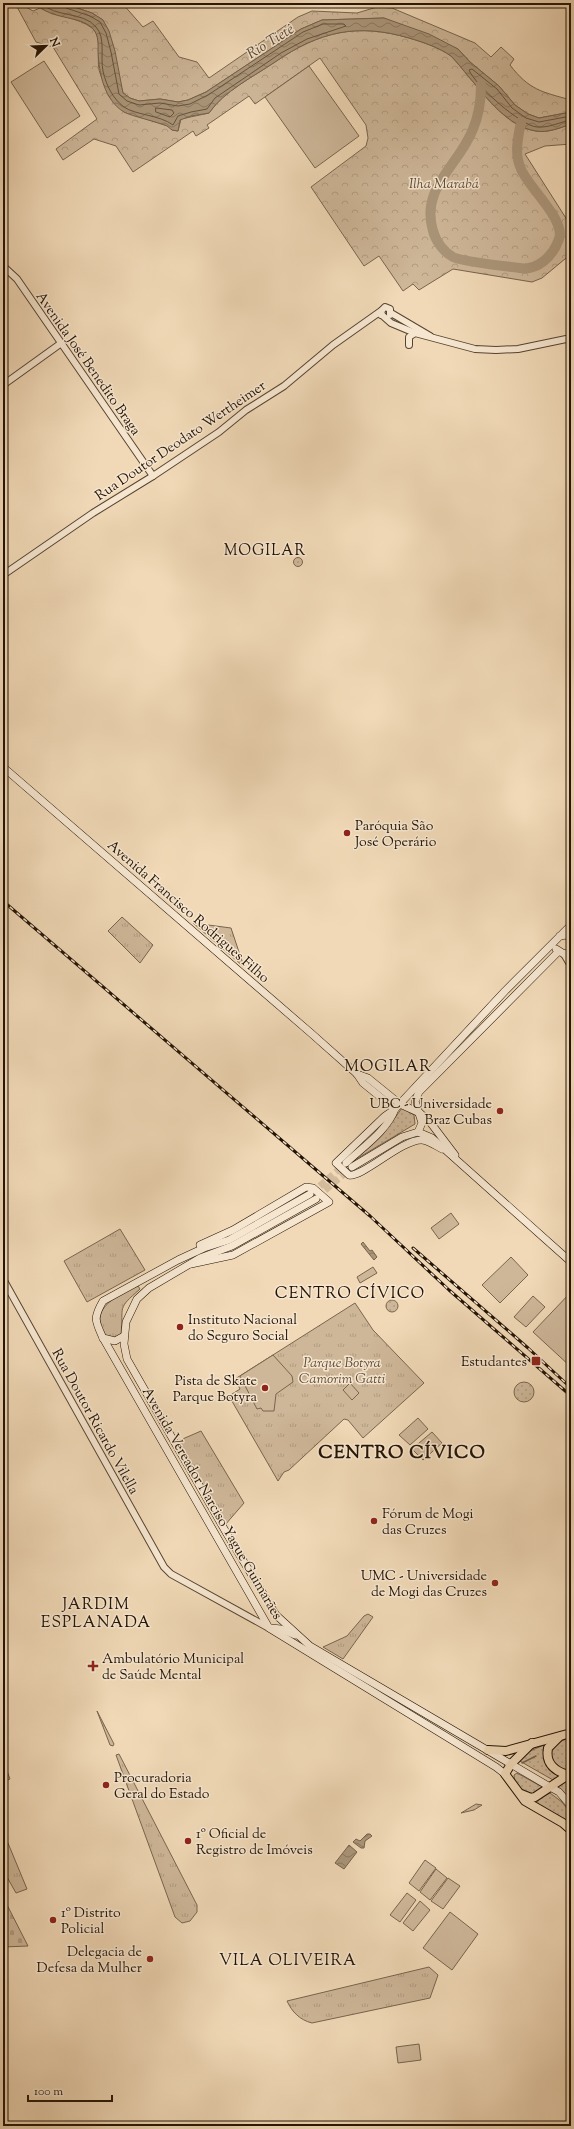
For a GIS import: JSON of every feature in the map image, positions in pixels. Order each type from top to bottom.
[{"type":"main road","name":"Avenida Francisco Rodrigues Filho","points":[[3,768],[357,1074],[363,1083],[397,1107],[420,1113],[438,1131],[462,1165]]},
{"type":"main road","points":[[571,925],[456,1042],[397,1107],[385,1126],[349,1165],[402,1137],[418,1132],[422,1124],[420,1113],[415,1101],[419,1092],[561,953],[571,952]]},
{"type":"main road","points":[[561,953],[555,943],[558,938],[563,935],[571,938]]},
{"type":"main road","points":[[397,1107],[385,1116],[336,1163],[349,1175],[356,1175],[379,1160],[416,1141],[428,1141],[442,1149]]},
{"type":"main road","name":"Avenida Francisco Rodrigues Filho","points":[[418,1132],[432,1138],[442,1149],[571,1262]]},
{"type":"main road","points":[[178,1260],[195,1248],[233,1230],[306,1187],[313,1188],[329,1202],[233,1255],[189,1264]]},
{"type":"main road","points":[[103,1338],[116,1341],[124,1336],[130,1311],[142,1293],[204,1256],[232,1246],[313,1196],[229,1240],[204,1248],[178,1260]]},
{"type":"main road","name":"Avenida Vereador Narciso Yague Guimarães","points":[[178,1260],[103,1301],[96,1316],[96,1321],[103,1338],[268,1625],[490,1763],[505,1774],[518,1793],[533,1807],[563,1823],[571,1830]]},
{"type":"main road","name":"Avenida Vereador Narciso Yague Guimarães","points":[[124,1336],[125,1351],[135,1374],[227,1534],[276,1615],[310,1646],[559,1792],[571,1806]]},
{"type":"main road","points":[[268,1625],[274,1622],[276,1615]]},
{"type":"main road","points":[[268,1625],[299,1637]]},
{"type":"main road","points":[[488,1750],[506,1751],[532,1742],[571,1733]]},
{"type":"main road","points":[[561,1735],[548,1748],[548,1760],[555,1770],[570,1774]]},
{"type":"main road","points":[[505,1774],[511,1764],[532,1742]]},
{"type":"main road","points":[[518,1793],[531,1798],[570,1774]]},
{"type":"street","name":"Avenida José Benedito Braga","points":[[3,266],[17,279],[60,344],[153,476]]},
{"type":"street","name":"Rua Doutor Deodato Wertheimer","points":[[3,575],[93,513],[153,476],[219,432],[246,410],[284,386],[333,345],[368,321],[382,314],[388,317],[390,313],[431,337]]},
{"type":"street","points":[[382,314],[391,323],[415,333],[460,346],[496,350],[518,349],[571,338]]},
{"type":"street","points":[[409,345],[408,337],[415,333]]},
{"type":"street","points":[[3,385],[60,344]]},
{"type":"street","points":[[561,953],[571,966]]},
{"type":"street","name":"Rua Doutor Ricardo Vilella","points":[[3,1279],[159,1560],[171,1574],[268,1625]]},
{"type":"green space","name":"Ilha Marabá","points":[[19,3],[33,11],[40,8],[74,19],[92,28],[98,37],[98,62],[100,73],[107,88],[124,112],[168,126],[172,130],[178,131],[181,119],[209,113],[215,105],[239,85],[292,51],[324,37],[356,31],[373,31],[390,33],[409,38],[437,48],[451,56],[490,102],[516,124],[536,131],[545,131],[554,130],[571,124],[571,144],[545,146],[525,154],[571,226],[571,254],[542,278],[532,282],[453,269],[419,290],[413,284],[403,291],[379,256],[364,266],[311,187],[366,146],[368,138],[366,125],[320,58],[255,104],[249,96],[207,125],[209,128],[196,136],[193,131],[133,172],[116,146],[94,139],[63,160],[56,149],[97,119],[53,47],[36,42],[16,5]]},
{"type":"green space","points":[[63,3],[122,3],[143,27],[153,21],[179,57],[197,62],[209,78],[298,17],[312,11],[357,13],[377,7],[392,8],[475,43],[491,57],[501,47],[514,59],[510,65],[523,80],[544,92],[571,100],[571,112],[539,118],[528,114],[515,105],[499,86],[470,62],[458,49],[384,18],[322,20],[301,29],[206,92],[188,100],[178,102],[160,99],[139,101],[130,98],[123,93],[103,20],[92,13]]},
{"type":"green space","points":[[44,61],[80,116],[47,138],[11,82]]},
{"type":"green space","points":[[309,66],[359,136],[315,168],[265,97]]},
{"type":"green space","points":[[298,557],[303,562],[298,567],[293,562]]},
{"type":"green space","points":[[122,917],[153,945],[140,963],[108,931]]},
{"type":"green space","points":[[193,923],[231,928],[244,967]]},
{"type":"green space","points":[[402,1108],[414,1115],[415,1124],[353,1161],[392,1122]]},
{"type":"green space","points":[[451,1213],[459,1224],[439,1239],[431,1228]]},
{"type":"green space","points":[[120,1229],[145,1270],[87,1302],[64,1261]]},
{"type":"green space","points":[[511,1257],[528,1275],[500,1303],[482,1285]]},
{"type":"green space","points":[[373,1267],[377,1273],[360,1283],[357,1277]]},
{"type":"green space","points":[[138,1286],[140,1289],[124,1305],[121,1334],[119,1337],[108,1336],[104,1333],[100,1323],[100,1315],[104,1308],[116,1297]]},
{"type":"green space","points":[[571,1292],[571,1367],[533,1332]]},
{"type":"green space","points":[[533,1296],[545,1307],[526,1327],[514,1317]]},
{"type":"green space","points":[[390,1300],[394,1300],[398,1306],[394,1312],[390,1312],[386,1308],[386,1304]]},
{"type":"green space","name":"Parque Botyra Camorim Gatti","points":[[355,1303],[373,1330],[424,1383],[363,1438],[348,1420],[344,1419],[289,1470],[284,1472],[278,1481],[229,1396],[240,1389],[235,1379]]},
{"type":"green space","name":"Pista de Skate Parque Botyra","points":[[273,1355],[292,1376],[293,1382],[276,1394],[274,1411],[263,1411],[261,1408],[257,1409],[240,1376]]},
{"type":"green space","points":[[524,1382],[531,1385],[534,1392],[531,1399],[524,1402],[517,1399],[514,1392],[517,1385]]},
{"type":"green space","points":[[350,1383],[359,1393],[352,1400],[343,1390]]},
{"type":"green space","points":[[418,1418],[428,1429],[410,1445],[399,1435]]},
{"type":"green space","points":[[201,1431],[244,1503],[225,1525],[178,1441]]},
{"type":"green space","points":[[432,1432],[442,1443],[423,1460],[412,1449]]},
{"type":"green space","points":[[368,1614],[373,1617],[343,1659],[323,1647],[347,1636],[364,1616]]},
{"type":"green space","points":[[97,1711],[114,1744],[113,1746],[110,1745]]},
{"type":"green space","points":[[571,1738],[571,1769],[562,1769],[552,1760],[552,1751],[558,1743]]},
{"type":"green space","points":[[546,1744],[544,1749],[545,1763],[554,1774],[559,1776],[553,1780],[518,1760],[528,1752]]},
{"type":"green space","points":[[119,1754],[197,1905],[197,1912],[190,1921],[182,1923],[175,1917],[116,1755]]},
{"type":"green space","points":[[3,1760],[10,1779],[3,1782]]},
{"type":"green space","points":[[517,1773],[544,1788],[531,1795],[517,1784],[514,1779],[514,1775]]},
{"type":"green space","points":[[571,1776],[571,1800],[557,1786]]},
{"type":"green space","points":[[550,1793],[562,1802],[571,1814],[571,1825],[561,1817],[533,1802]]},
{"type":"green space","points":[[476,1804],[482,1805],[474,1810],[461,1813]]},
{"type":"green space","points":[[3,1831],[27,1889],[16,1893],[3,1870]]},
{"type":"green space","points":[[425,1860],[436,1868],[419,1891],[409,1883]]},
{"type":"green space","points":[[436,1869],[447,1878],[430,1900],[420,1892]]},
{"type":"green space","points":[[448,1878],[460,1886],[443,1909],[431,1901]]},
{"type":"green space","points":[[407,1893],[416,1900],[400,1922],[390,1915]]},
{"type":"green space","points":[[3,1897],[28,1946],[3,1947]]},
{"type":"green space","points":[[420,1901],[430,1910],[413,1931],[403,1923]]},
{"type":"green space","points":[[450,1912],[478,1934],[452,1970],[423,1948]]},
{"type":"green space","points":[[429,1967],[438,1975],[430,1998],[312,2023],[297,2015],[291,2009],[287,2001]]},
{"type":"green space","points":[[419,2044],[421,2060],[398,2063],[396,2047]]},
{"type":"water","points":[[36,3],[62,3],[92,13],[103,20],[109,31],[115,51],[123,93],[130,98],[139,101],[160,99],[178,102],[188,100],[206,92],[301,29],[322,20],[384,18],[429,34],[458,49],[470,62],[499,86],[515,105],[528,114],[539,118],[571,112],[571,124],[554,130],[536,131],[516,124],[498,110],[453,58],[442,50],[420,41],[390,33],[356,31],[324,37],[292,51],[231,91],[215,105],[209,113],[191,116],[180,120],[178,131],[172,130],[163,124],[127,114],[117,107],[107,93],[101,77],[98,40],[95,31],[87,24],[80,21],[49,13]]},
{"type":"water","points":[[363,1242],[377,1257],[374,1260],[361,1244]]},
{"type":"water","points":[[367,1834],[372,1836],[365,1841],[364,1848],[361,1848],[353,1842],[356,1839],[360,1841]]},
{"type":"water","points":[[349,1845],[357,1852],[344,1869],[335,1863]]},
{"type":"waterway","points":[[481,85],[481,96],[477,118],[473,129],[467,142],[436,189],[432,202],[430,216],[434,235],[446,252],[453,257],[474,262],[526,268],[538,265],[553,251],[559,239],[560,231],[557,223],[552,213],[525,176],[519,163],[517,146],[521,122]]},
{"type":"waterway","points":[[522,1763],[536,1756]]},
{"type":"tunnel","points":[[312,1193],[345,1164]]},
{"type":"tunnel","points":[[317,1197],[352,1167]]},
{"type":"railway","points":[[3,901],[370,1216],[449,1290],[571,1396]]},
{"type":"railway","points":[[413,1248],[528,1348],[571,1388]]},
{"type":"place","name":"Paróquia São José Operário","points":[[347,833]]},
{"type":"place","name":"UBC - Universidade Braz Cubas","points":[[500,1111]]},
{"type":"place","name":"Instituto Nacional do Seguro Social","points":[[180,1327]]},
{"type":"place","name":"Estudantes","points":[[536,1361]]},
{"type":"place","name":"Pista de Skate Parque Botyra","points":[[265,1388]]},
{"type":"place","name":"Fórum de Mogi das Cruzes","points":[[374,1521]]},
{"type":"place","name":"UMC - Universidade de Mogi das Cruzes","points":[[495,1583]]},
{"type":"place","name":"Ambulatório Municipal de Saúde Mental","points":[[93,1666]]},
{"type":"place","name":"Procuradoria Geral do Estado","points":[[106,1785]]},
{"type":"place","name":"1º Oficial de Registro de Imóveis","points":[[188,1841]]},
{"type":"place","name":"1º Distrito Policial","points":[[53,1920]]},
{"type":"place","name":"Delegacia de Defesa da Mulher","points":[[150,1959]]},
{"type":"district","name":"MOGILAR","points":[[265,550]]},
{"type":"district","name":"MOGILAR","points":[[388,1065]]},
{"type":"district","name":"CENTRO CÍVICO","points":[[350,1292]]},
{"type":"district","name":"CENTRO CÍVICO","points":[[402,1452]]},
{"type":"district","name":"JARDIM ESPLANADA","points":[[96,1612]]},
{"type":"district","name":"VILA OLIVEIRA","points":[[288,1959]]},
{"type":"water label","name":"Rio Tietê","points":[[270,41]]}]
